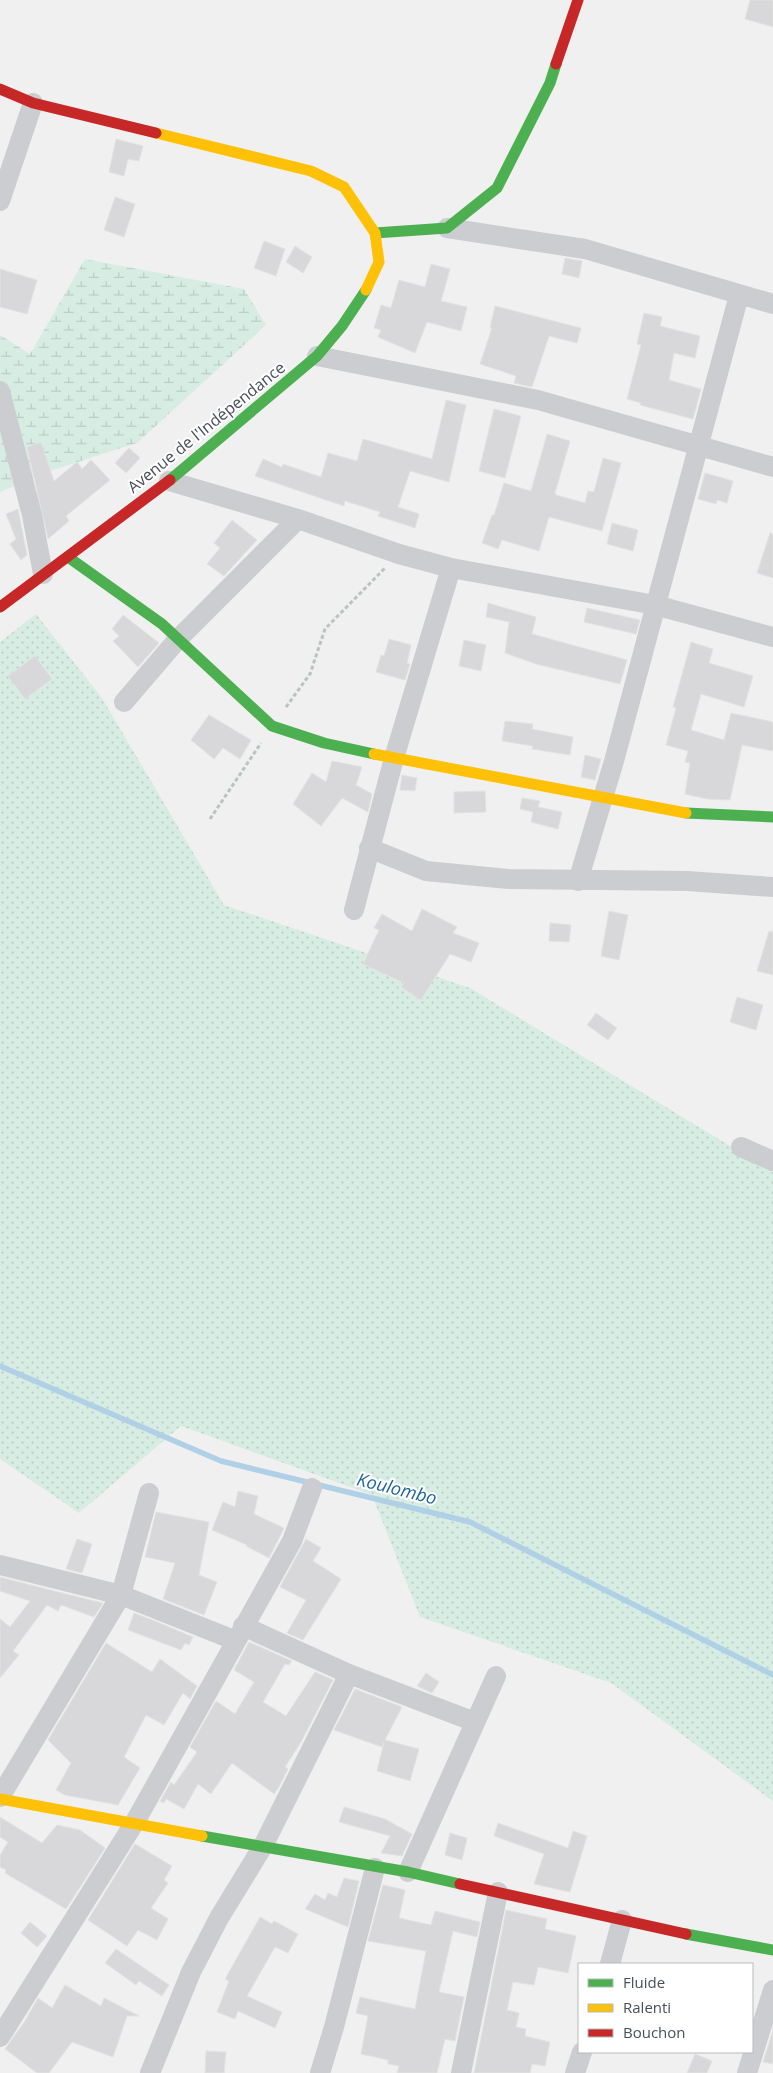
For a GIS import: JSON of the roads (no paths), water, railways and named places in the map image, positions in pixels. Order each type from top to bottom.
[{"type":"street","points":[[447,228],[496,188],[550,83],[578,0]]},
{"type":"street","points":[[0,89],[33,103],[311,170],[344,187],[375,233],[447,228],[585,249],[773,304]]},
{"type":"street","points":[[0,201],[33,103]]},
{"type":"street","name":"Avenue de l'Indépendance","points":[[0,607],[168,481],[317,356],[361,299],[379,262],[375,233]]},
{"type":"street","points":[[578,880],[604,798],[739,295]]},
{"type":"street","points":[[317,356],[538,400],[773,467]]},
{"type":"street","points":[[0,391],[32,515],[43,574]]},
{"type":"street","points":[[168,481],[298,519],[399,554],[451,568],[655,605],[773,637]]},
{"type":"street","points":[[124,702],[178,639],[298,519]]},
{"type":"street","points":[[68,557],[162,624],[272,726],[324,743],[604,798],[693,814],[773,817]]},
{"type":"street","points":[[354,910],[394,758],[451,568]]},
{"type":"street","points":[[369,848],[426,871],[508,879],[687,881],[773,887]]},
{"type":"street","points":[[742,1147],[773,1160]]},
{"type":"street","points":[[0,2037],[134,1822],[292,1541],[312,1488]]},
{"type":"street","points":[[149,1493],[121,1595],[0,1798],[375,1868],[408,1872],[622,1920],[773,1950]]},
{"type":"street","points":[[0,1565],[121,1595],[239,1633],[475,1722]]},
{"type":"street","points":[[150,2073],[190,1972],[219,1918],[263,1846],[349,1674]]},
{"type":"street","points":[[408,1872],[496,1676]]},
{"type":"street","points":[[320,2073],[334,2027],[375,1868]]},
{"type":"street","points":[[461,2073],[498,1892]]},
{"type":"street","points":[[610,1963],[622,1920]]},
{"type":"street","points":[[753,2051],[773,1990]]},
{"type":"street","points":[[575,2073],[582,2053]]},
{"type":"street","points":[[746,2073],[753,2053]]},
{"type":"waterway","name":"Koulombo","points":[[0,1366],[221,1461],[470,1522],[773,1675]]}]
